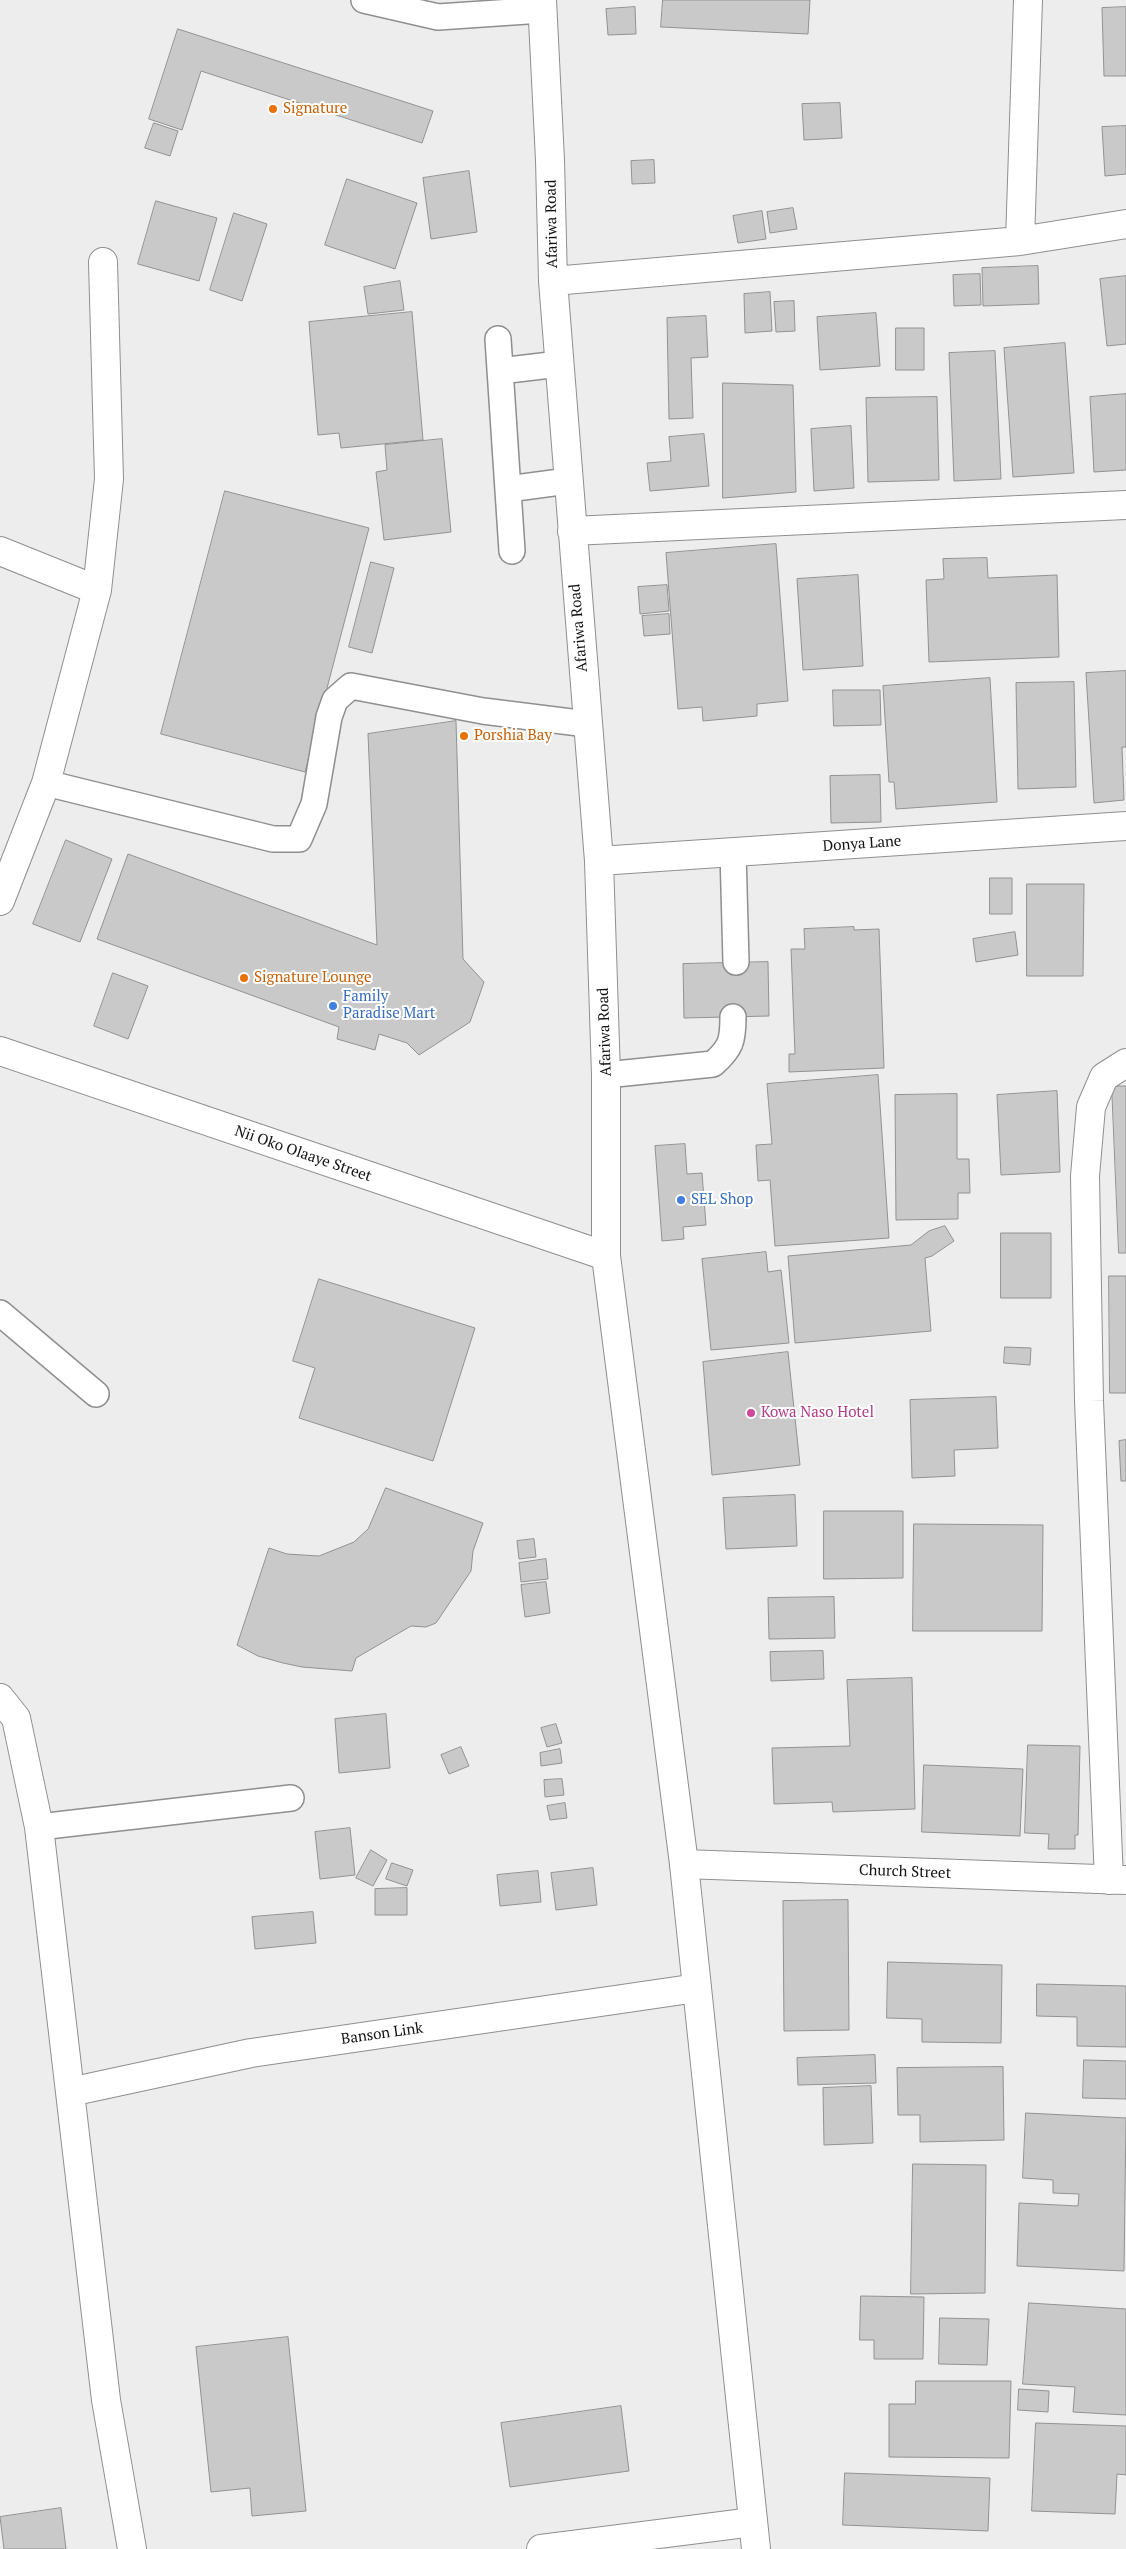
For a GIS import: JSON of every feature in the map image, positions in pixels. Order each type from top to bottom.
[{"type":"street","points":[[1020,241],[1028,0]]},
{"type":"street","name":"Afariwa Road","points":[[542,5],[550,160],[553,281],[599,861],[606,1075],[606,1256],[684,1864],[756,2549]]},
{"type":"street","points":[[553,281],[1020,241],[1126,224]]},
{"type":"street","points":[[0,902],[46,783],[97,590],[109,479],[103,262]]},
{"type":"street","points":[[572,531],[1126,505]]},
{"type":"street","points":[[0,551],[97,590]]},
{"type":"street","name":"Donya Lane","points":[[599,861],[1126,826]]},
{"type":"street","name":"Nii Oko Olaaye Street","points":[[0,1051],[606,1256]]},
{"type":"street","points":[[1118,1880],[1089,1401],[1085,1176],[1091,1107],[1104,1078],[1126,1063]]},
{"type":"street","points":[[0,1698],[16,1718],[39,1827],[106,2400],[132,2549]]},
{"type":"street","name":"Church Street","points":[[684,1864],[1118,1880]]},
{"type":"street","name":"Banson Link","points":[[70,2092],[251,2053],[697,1988]]},
{"type":"street","points":[[541,2549],[753,2522]]},
{"type":"lane","points":[[377,2],[438,17],[542,5]]},
{"type":"lane","points":[[498,339],[512,551]]},
{"type":"lane","points":[[500,371],[559,364]]},
{"type":"lane","points":[[508,489],[568,481]]},
{"type":"lane","points":[[46,783],[272,839],[299,839],[314,804],[329,717],[335,700],[351,686],[483,711],[587,724]]},
{"type":"lane","points":[[733,852],[736,962]]},
{"type":"lane","points":[[606,1075],[713,1064],[725,1053],[733,1038],[733,1017]]},
{"type":"lane","points":[[0,1313],[96,1394]]},
{"type":"lane","points":[[39,1827],[291,1798]]},
{"type":"building","points":[[663,0],[810,0],[808,34],[661,27]]},
{"type":"building","points":[[635,7],[636,34],[608,35],[606,9]]},
{"type":"building","points":[[1126,7],[1126,76],[1104,76],[1102,8]]},
{"type":"building","points":[[178,29],[433,111],[422,143],[201,71],[182,130],[149,119]]},
{"type":"building","points":[[840,103],[842,138],[804,140],[802,104]]},
{"type":"building","points":[[154,123],[178,131],[170,156],[145,148]]},
{"type":"building","points":[[1126,126],[1126,174],[1105,176],[1102,127]]},
{"type":"building","points":[[654,160],[655,183],[632,184],[631,161]]},
{"type":"building","points":[[469,171],[477,232],[431,239],[423,178]]},
{"type":"building","points":[[347,179],[417,203],[395,269],[325,245]]},
{"type":"building","points":[[156,201],[217,218],[199,281],[138,264]]},
{"type":"building","points":[[793,208],[797,229],[770,233],[767,212]]},
{"type":"building","points":[[762,211],[766,239],[738,243],[733,216]]},
{"type":"building","points":[[234,213],[267,224],[242,301],[210,290]]},
{"type":"building","points":[[1038,266],[1039,304],[983,306],[982,268]]},
{"type":"building","points":[[980,274],[981,305],[954,306],[953,275]]},
{"type":"building","points":[[1126,276],[1126,344],[1107,346],[1100,279]]},
{"type":"building","points":[[400,281],[404,310],[368,314],[364,287]]},
{"type":"building","points":[[770,292],[772,331],[745,333],[744,294]]},
{"type":"building","points":[[794,301],[795,331],[776,332],[774,302]]},
{"type":"building","points":[[412,312],[423,440],[341,448],[339,433],[318,435],[309,322]]},
{"type":"building","points":[[876,313],[880,366],[820,370],[817,317]]},
{"type":"building","points":[[706,316],[708,357],[691,358],[693,418],[669,419],[667,318]]},
{"type":"building","points":[[896,328],[924,328],[924,370],[896,370]]},
{"type":"building","points":[[1065,343],[1074,473],[1013,477],[1004,348]]},
{"type":"building","points":[[995,351],[1001,479],[954,481],[949,353]]},
{"type":"building","points":[[723,383],[793,385],[796,492],[723,498]]},
{"type":"building","points":[[1126,394],[1126,470],[1094,472],[1090,397]]},
{"type":"building","points":[[937,397],[939,480],[868,482],[866,398]]},
{"type":"building","points":[[851,426],[854,488],[814,491],[811,429]]},
{"type":"building","points":[[704,434],[709,486],[650,491],[647,463],[671,461],[669,437]]},
{"type":"building","points":[[442,439],[451,532],[384,540],[376,472],[387,470],[385,445]]},
{"type":"building","points":[[225,491],[369,528],[305,772],[161,734]]},
{"type":"building","points":[[776,544],[788,701],[757,704],[757,716],[703,721],[702,707],[678,709],[666,553]]},
{"type":"building","points":[[987,558],[988,578],[1057,575],[1059,657],[929,662],[926,580],[944,579],[943,559]]},
{"type":"building","points":[[371,562],[394,568],[372,653],[349,647]]},
{"type":"building","points":[[858,575],[863,666],[803,670],[797,579]]},
{"type":"building","points":[[667,585],[669,611],[640,614],[638,587]]},
{"type":"building","points":[[669,614],[670,634],[644,636],[642,616]]},
{"type":"building","points":[[1126,671],[1126,747],[1122,747],[1124,800],[1094,803],[1086,673]]},
{"type":"building","points":[[990,678],[997,802],[896,809],[894,782],[889,782],[883,686]]},
{"type":"building","points":[[1074,682],[1076,787],[1018,789],[1016,683]]},
{"type":"building","points":[[833,690],[880,690],[881,725],[834,726]]},
{"type":"building","points":[[456,721],[463,959],[484,982],[470,1022],[419,1055],[407,1043],[379,1034],[375,1050],[337,1039],[339,1027],[97,939],[128,854],[377,945],[368,734]]},
{"type":"building","points":[[880,775],[881,822],[831,823],[830,776]]},
{"type":"building","points":[[66,840],[112,859],[80,942],[33,924]]},
{"type":"building","points":[[990,878],[1012,878],[1012,914],[990,914]]},
{"type":"building","points":[[1027,884],[1084,884],[1083,976],[1027,976]]},
{"type":"building","points":[[854,927],[854,930],[879,929],[884,1068],[789,1072],[789,1054],[795,1054],[791,949],[805,949],[804,929]]},
{"type":"building","points":[[1015,932],[1018,955],[976,962],[973,939]]},
{"type":"building","points":[[768,962],[769,1016],[684,1018],[683,964]]},
{"type":"building","points":[[113,973],[148,986],[128,1039],[94,1026]]},
{"type":"building","points":[[878,1075],[889,1238],[775,1246],[770,1180],[758,1181],[756,1145],[772,1144],[767,1084]]},
{"type":"building","points":[[1112,1086],[1126,1086],[1126,1253],[1119,1253]]},
{"type":"building","points":[[1057,1091],[1060,1172],[1001,1175],[997,1095]]},
{"type":"building","points":[[957,1094],[957,1159],[969,1159],[970,1193],[958,1193],[958,1219],[896,1220],[895,1095]]},
{"type":"building","name":"SEL Shop","points":[[685,1144],[687,1174],[702,1173],[706,1225],[683,1227],[684,1239],[662,1241],[655,1146]]},
{"type":"building","points":[[945,1226],[954,1241],[932,1256],[925,1258],[931,1331],[795,1343],[788,1256],[911,1245],[929,1231]]},
{"type":"building","points":[[1001,1233],[1051,1233],[1051,1298],[1001,1298]]},
{"type":"building","points":[[766,1252],[768,1272],[781,1270],[789,1343],[711,1350],[702,1259]]},
{"type":"building","points":[[1109,1276],[1126,1276],[1126,1393],[1110,1393]]},
{"type":"building","points":[[319,1279],[475,1328],[433,1461],[299,1418],[315,1368],[293,1361]]},
{"type":"building","points":[[1005,1347],[1031,1348],[1030,1365],[1004,1363]]},
{"type":"building","name":"Kowa Naso Hotel","points":[[788,1352],[800,1465],[712,1475],[703,1362]]},
{"type":"building","points":[[996,1397],[998,1448],[954,1450],[955,1476],[912,1478],[910,1400]]},
{"type":"building","points":[[1126,1440],[1126,1481],[1121,1481],[1119,1441]]},
{"type":"building","points":[[386,1488],[483,1523],[473,1551],[471,1571],[436,1623],[426,1627],[411,1626],[356,1658],[352,1671],[302,1667],[283,1663],[258,1656],[237,1645],[269,1548],[287,1554],[319,1556],[354,1542],[368,1529]]},
{"type":"building","points":[[795,1495],[797,1546],[726,1549],[723,1498]]},
{"type":"building","points":[[824,1511],[903,1511],[903,1578],[824,1579]]},
{"type":"building","points":[[914,1524],[1043,1525],[1042,1631],[913,1631]]},
{"type":"building","points":[[534,1539],[536,1557],[519,1559],[517,1541]]},
{"type":"building","points":[[546,1559],[548,1579],[521,1582],[519,1563]]},
{"type":"building","points":[[546,1582],[550,1613],[525,1617],[521,1585]]},
{"type":"building","points":[[834,1597],[835,1638],[769,1639],[768,1598]]},
{"type":"building","points":[[823,1651],[824,1679],[771,1681],[770,1652]]},
{"type":"building","points":[[912,1678],[915,1809],[833,1812],[832,1802],[774,1804],[772,1748],[850,1746],[847,1680]]},
{"type":"building","points":[[386,1714],[390,1768],[339,1773],[335,1719]]},
{"type":"building","points":[[556,1724],[562,1743],[547,1747],[541,1728]]},
{"type":"building","points":[[1028,1745],[1080,1746],[1078,1835],[1075,1835],[1075,1849],[1048,1849],[1049,1834],[1025,1833]]},
{"type":"building","points":[[461,1747],[469,1766],[449,1774],[441,1755]]},
{"type":"building","points":[[560,1749],[562,1763],[541,1766],[540,1753]]},
{"type":"building","points":[[924,1765],[1023,1769],[1020,1836],[922,1832]]},
{"type":"building","points":[[562,1779],[564,1795],[545,1797],[544,1780]]},
{"type":"building","points":[[565,1803],[567,1818],[550,1820],[547,1806]]},
{"type":"building","points":[[350,1828],[355,1875],[320,1879],[315,1832]]},
{"type":"building","points":[[371,1850],[387,1860],[373,1886],[356,1878]]},
{"type":"building","points":[[392,1863],[413,1870],[407,1886],[386,1879]]},
{"type":"building","points":[[593,1868],[597,1905],[556,1910],[551,1873]]},
{"type":"building","points":[[538,1871],[541,1902],[500,1906],[497,1875]]},
{"type":"building","points":[[407,1888],[407,1915],[375,1915],[375,1889]]},
{"type":"building","points":[[848,1900],[849,2030],[784,2031],[783,1901]]},
{"type":"building","points":[[313,1912],[316,1943],[255,1949],[252,1917]]},
{"type":"building","points":[[888,1962],[1002,1965],[1001,2043],[922,2042],[922,2019],[887,2018]]},
{"type":"building","points":[[1037,1984],[1126,1986],[1126,2047],[1077,2046],[1077,2017],[1037,2016]]},
{"type":"building","points":[[875,2055],[876,2083],[798,2085],[797,2058]]},
{"type":"building","points":[[1084,2060],[1126,2061],[1126,2099],[1083,2098]]},
{"type":"building","points":[[1003,2067],[1004,2140],[920,2142],[920,2115],[898,2115],[897,2068]]},
{"type":"building","points":[[871,2086],[873,2143],[824,2145],[823,2088]]},
{"type":"building","points":[[1026,2113],[1126,2118],[1124,2271],[1017,2266],[1019,2203],[1078,2206],[1079,2194],[1053,2193],[1053,2180],[1023,2178]]},
{"type":"building","points":[[913,2164],[986,2165],[985,2293],[911,2294]]},
{"type":"building","points":[[861,2296],[924,2297],[923,2359],[874,2359],[874,2340],[860,2340]]},
{"type":"building","points":[[1029,2303],[1126,2309],[1126,2415],[1073,2412],[1075,2387],[1023,2384]]},
{"type":"building","points":[[940,2318],[989,2319],[987,2365],[939,2364]]},
{"type":"building","points":[[288,2337],[306,2511],[252,2516],[250,2488],[211,2492],[196,2347]]},
{"type":"building","points":[[916,2381],[1011,2381],[1009,2458],[889,2457],[889,2404],[915,2404]]},
{"type":"building","points":[[1019,2389],[1049,2391],[1048,2412],[1018,2410]]},
{"type":"building","points":[[621,2406],[629,2471],[510,2487],[501,2423]]},
{"type":"building","points":[[1036,2423],[1126,2426],[1126,2475],[1117,2474],[1115,2514],[1032,2511]]},
{"type":"building","points":[[845,2473],[990,2478],[988,2531],[843,2525]]},
{"type":"building","points":[[61,2508],[66,2549],[4,2549],[0,2517]]},
{"type":"place","name":"Signature","points":[[273,109]]},
{"type":"place","name":"Porshia Bay","points":[[464,736]]},
{"type":"place","name":"Signature Lounge","points":[[244,978]]},
{"type":"place","name":"Family Paradise Mart","points":[[333,1006]]},
{"type":"place","name":"SEL Shop","points":[[681,1200]]},
{"type":"place","name":"Kowa Naso Hotel","points":[[751,1413]]}]
